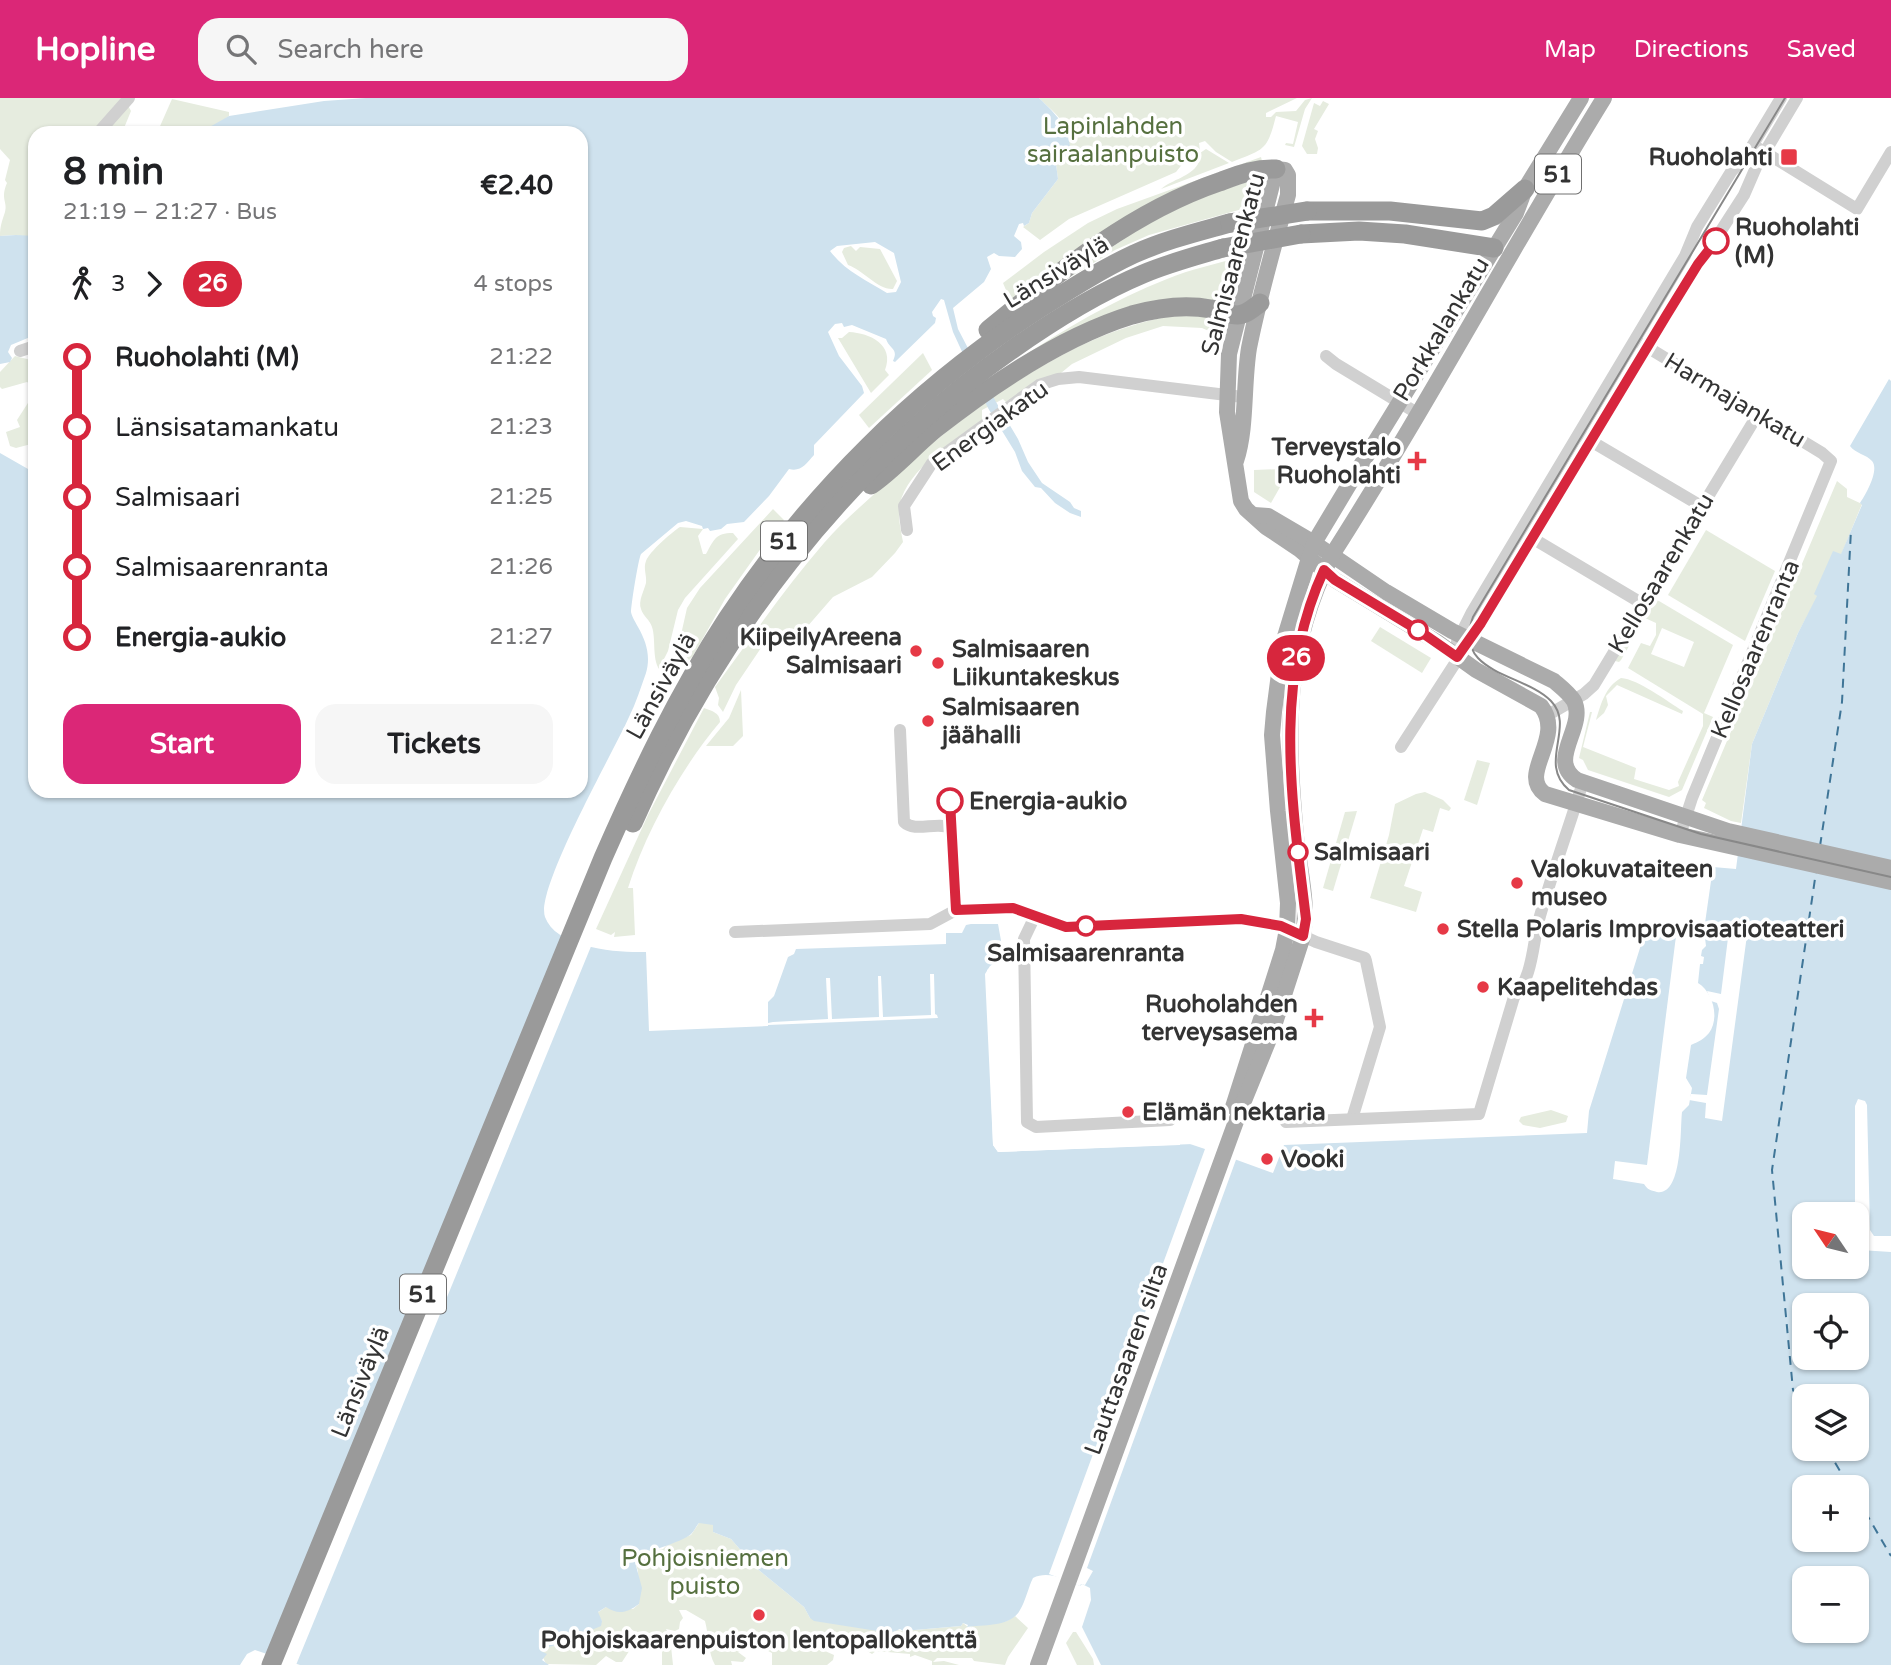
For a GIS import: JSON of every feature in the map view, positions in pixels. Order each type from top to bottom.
[{"type":"highway","points":[[875,440],[924,385],[1026,299],[1107,238],[1149,212],[1186,194],[1252,170],[1276,169]]},
{"type":"highway","name":"Länsiväylä","points":[[285,1665],[652,750],[713,642],[784,540],[875,440],[950,373],[1068,290],[1135,254],[1230,223],[1307,211],[1390,211],[1482,220],[1494,216],[1525,189]]},
{"type":"highway","name":"Länsiväylä","points":[[271,1665],[581,926],[690,710],[717,665],[768,591],[833,511],[888,452],[962,386],[1038,331],[1110,289],[1143,274],[1223,248],[1301,234],[1359,231],[1405,234],[1494,248]]},
{"type":"highway","points":[[833,511],[876,482],[936,429],[979,397],[1076,339],[1133,315],[1179,306],[1237,315],[1248,312],[1260,303]]},
{"type":"main road","name":"Porkkalankatu","points":[[1222,1151],[1287,929],[1288,903],[1278,811],[1273,724],[1283,643],[1311,550],[1516,213],[1525,189],[1581,98]]},
{"type":"main road","name":"Porkkalankatu","points":[[1222,1151],[1272,1032],[1306,919],[1289,734],[1299,641],[1316,588],[1328,563],[1604,98]]},
{"type":"main road","name":"Salmisaarenkatu","points":[[1236,461],[1241,445],[1243,397],[1250,347],[1289,184],[1289,175],[1285,170],[1276,169],[1237,315],[1229,354],[1227,395],[1241,501],[1266,527],[1299,549],[1311,550],[1328,563]]},
{"type":"main road","name":"51","points":[[1494,248],[1509,245],[1524,231]]},
{"type":"main road","points":[[1328,563],[1465,637],[1554,681],[1573,700],[1576,716],[1564,762],[1570,776],[1685,816],[1727,837],[1891,882]]},
{"type":"main road","points":[[1328,563],[1335,580],[1398,617],[1454,659],[1535,701],[1548,715],[1550,730],[1536,773],[1539,790],[1545,794],[1679,835],[1727,837],[1891,868]]},
{"type":"main road","name":"Lauttasaaren silta","points":[[1064,1580],[1222,1151]]},
{"type":"main road","points":[[1030,1665],[1064,1580]]},
{"type":"main road","points":[[1038,1665],[1064,1580]]},
{"type":"street","points":[[104,126],[128,98]]},
{"type":"street","points":[[1465,637],[1472,612],[1578,434],[1744,195],[1758,148],[1781,98]]},
{"type":"street","points":[[1402,747],[1465,637],[1532,538],[1591,441],[1685,256],[1697,227],[1726,180],[1758,148],[1797,98]]},
{"type":"street","points":[[1758,148],[1857,209],[1891,152]]},
{"type":"street","name":"Harmajankatu","points":[[1641,344],[1829,457],[1832,463]]},
{"type":"street","points":[[20,351],[28,348]]},
{"type":"street","points":[[1326,356],[1417,413]]},
{"type":"street","name":"Energiakatu","points":[[907,530],[903,513],[906,500],[932,463],[1040,385],[1067,377],[1243,397]]},
{"type":"street","name":"Kellosaarenkatu","points":[[1548,715],[1594,685],[1758,414]]},
{"type":"street","points":[[1578,434],[1702,506]]},
{"type":"street","name":"Kellosaarenranta","points":[[1679,835],[1832,463]]},
{"type":"street","points":[[1523,527],[1532,538],[1643,604]]},
{"type":"street","points":[[900,730],[904,822],[910,826],[944,825],[951,828],[956,910]]},
{"type":"street","points":[[1286,1122],[1479,1114],[1514,997],[1525,981],[1536,945],[1539,920],[1583,782]]},
{"type":"street","points":[[735,932],[930,924],[956,910],[1013,908],[1066,927],[1241,919],[1287,929],[1365,958],[1380,1027],[1352,1119]]},
{"type":"street","points":[[1035,916],[1024,939],[1027,1122],[1036,1127],[1170,1120]]},
{"type":"green space","points":[[0,98],[124,98],[131,111],[125,126],[28,126],[28,238],[16,235],[0,236],[6,209],[5,180],[10,160],[0,149]]},
{"type":"green space","name":"Lapinlahden sairaalanpuisto","points":[[1039,98],[1297,98],[1266,113],[1266,117],[1271,117],[1276,112],[1296,111],[1305,100],[1312,98],[1305,109],[1294,147],[1285,145],[1293,144],[1298,122],[1276,116],[1267,143],[1258,151],[1232,162],[1205,141],[1199,143],[1200,151],[1188,157],[1176,172],[1069,219],[1040,240],[1023,227],[1029,223],[1032,213],[1058,179],[1056,164],[1064,159],[1066,138],[1064,124]]},
{"type":"green space","points":[[172,99],[229,112],[229,116],[216,126],[160,126]]},
{"type":"green space","points":[[1323,101],[1329,104],[1314,129],[1318,131],[1315,139],[1317,154],[1307,154],[1302,146],[1314,103],[1320,106]]},
{"type":"green space","points":[[1206,149],[1229,163],[1161,189],[1195,168],[1198,164],[1195,160],[1190,161],[1191,159]]},
{"type":"green space","points":[[1261,157],[1262,161],[1011,302],[1003,283],[1088,223],[1117,209]]},
{"type":"green space","points":[[1259,178],[1253,206],[1149,235],[1115,250],[1052,288],[1171,207]]},
{"type":"green space","points":[[851,246],[856,251],[860,247],[880,249],[897,281],[893,289],[882,286],[848,265],[842,252],[844,248]]},
{"type":"green space","points":[[1240,257],[1226,305],[1182,300],[997,374],[1058,334],[1144,288],[1194,269]]},
{"type":"green space","points":[[1192,314],[1222,320],[1220,336],[1202,328],[1163,326],[1126,338],[1072,364],[1061,373],[1006,402],[1003,399],[982,410],[982,420],[934,456],[904,491],[899,513],[903,542],[895,553],[872,577],[833,597],[800,635],[769,636],[736,685],[723,712],[718,705],[719,698],[715,687],[782,595],[839,527],[916,457],[988,401],[1068,352],[1151,320]]},
{"type":"green space","points":[[849,332],[865,335],[879,342],[887,354],[885,370],[889,375],[871,393],[838,338]]},
{"type":"green space","points":[[923,353],[932,370],[869,428],[859,415]]},
{"type":"green space","points":[[15,356],[28,359],[28,383],[2,389],[0,372]]},
{"type":"green space","points":[[28,403],[28,445],[16,448],[10,446],[6,432],[20,427],[17,420]]},
{"type":"green space","points":[[1282,469],[1288,473],[1271,503],[1254,492],[1254,470]]},
{"type":"green space","points":[[1837,481],[1847,489],[1847,497],[1862,504],[1841,555],[1815,594],[1818,596],[1798,633],[1752,744],[1741,823],[1731,821],[1704,808],[1706,803],[1702,800]]},
{"type":"green space","points":[[773,509],[784,520],[725,599],[687,662],[680,656],[678,648],[687,608],[700,588]]},
{"type":"green space","points":[[680,527],[703,529],[698,536],[703,554],[706,554],[716,538],[722,534],[733,533],[738,539],[685,598],[678,610],[668,651],[659,669],[652,627],[640,606],[646,583],[645,564],[656,548]]},
{"type":"green space","points":[[1706,530],[1775,571],[1745,641],[1668,595]]},
{"type":"green space","points":[[1652,599],[1733,645],[1704,713],[1713,717],[1682,790],[1669,797],[1588,770],[1579,758],[1592,712],[1583,747],[1636,768],[1634,779],[1669,790],[1679,786],[1678,782],[1703,726],[1703,714],[1628,668],[1641,643],[1650,646],[1656,635],[1656,623],[1645,618],[1621,660],[1615,661]],"holes":[[[1662,628],[1694,642],[1684,667],[1651,654]]]},
{"type":"green space","points":[[1380,627],[1431,658],[1422,673],[1371,641]]},
{"type":"green space","points":[[1621,678],[1636,682],[1653,692],[1683,711],[1682,714],[1617,685],[1606,696],[1608,705],[1596,720],[1607,691]]},
{"type":"green space","points":[[741,690],[743,736],[733,746],[706,746],[729,718]]},
{"type":"green space","points":[[704,708],[717,714],[720,722],[666,800],[636,866],[628,888],[633,888],[635,935],[614,937],[615,932],[611,935],[596,929],[648,815]]},
{"type":"green space","points":[[1477,760],[1490,763],[1477,805],[1464,800]]},
{"type":"green space","points":[[1425,792],[1443,800],[1451,808],[1449,811],[1440,808],[1433,832],[1423,829],[1404,886],[1422,892],[1416,912],[1370,898],[1389,835],[1395,804]]},
{"type":"green space","points":[[1357,811],[1333,891],[1323,888],[1345,812]]},
{"type":"green space","points":[[1551,1110],[1568,1116],[1566,1122],[1540,1128],[1523,1125],[1519,1121],[1521,1117]]},
{"type":"green space","name":"Pohjoisniemen puisto","points":[[707,1522],[713,1525],[713,1532],[731,1539],[744,1554],[744,1558],[804,1607],[810,1618],[903,1631],[961,1626],[963,1623],[968,1627],[1007,1621],[1015,1616],[1028,1628],[1005,1665],[974,1661],[972,1658],[937,1658],[933,1662],[944,1661],[959,1665],[932,1665],[932,1661],[915,1655],[910,1657],[910,1654],[876,1651],[872,1654],[864,1649],[826,1645],[825,1651],[834,1655],[827,1665],[772,1665],[772,1653],[757,1645],[738,1652],[746,1658],[743,1662],[731,1661],[732,1665],[715,1665],[705,1621],[686,1610],[679,1610],[683,1618],[679,1629],[666,1629],[670,1637],[673,1665],[662,1665],[662,1647],[657,1633],[638,1634],[631,1629],[625,1635],[632,1637],[635,1642],[622,1662],[616,1662],[606,1656],[596,1665],[546,1664],[540,1651],[546,1648],[591,1642],[587,1632],[602,1621],[597,1613],[606,1607],[633,1609],[639,1604],[638,1571],[635,1562],[640,1553],[663,1549],[669,1543],[691,1535],[699,1523]]},
{"type":"green space","points":[[1073,1632],[1076,1632],[1094,1665],[1077,1665],[1066,1643]]},
{"type":"water","points":[[366,98],[1039,98],[1064,126],[1070,142],[1068,161],[1056,164],[1058,179],[1032,213],[1029,223],[1024,226],[1023,223],[1019,224],[1014,236],[1021,242],[1022,249],[1015,257],[994,253],[987,257],[991,269],[984,282],[953,308],[958,329],[1028,462],[1042,483],[1081,511],[1081,517],[1055,503],[1041,488],[1035,487],[1022,471],[1015,452],[988,408],[953,332],[944,300],[941,299],[932,312],[936,318],[935,323],[895,362],[894,351],[886,339],[852,325],[844,327],[842,323],[835,324],[828,332],[839,356],[862,386],[864,393],[814,445],[814,455],[800,468],[789,469],[769,496],[744,522],[727,524],[721,529],[710,531],[686,521],[678,523],[641,554],[631,612],[647,649],[646,673],[632,712],[563,850],[545,902],[545,917],[561,936],[604,950],[646,952],[649,1031],[768,1026],[768,1002],[774,996],[788,957],[794,954],[796,949],[946,944],[946,933],[962,933],[966,925],[998,924],[1004,957],[987,970],[993,1145],[998,1152],[1193,1144],[1273,1173],[1284,1145],[1587,1133],[1589,1111],[1645,932],[1676,936],[1647,1165],[1615,1161],[1613,1179],[1644,1184],[1649,1190],[1657,1192],[1672,1184],[1680,1146],[1682,1112],[1689,1105],[1692,1088],[1686,1078],[1691,1045],[1707,1035],[1714,1020],[1708,992],[1698,983],[1700,964],[1703,964],[1704,957],[1701,956],[1702,950],[1706,946],[1704,930],[1713,867],[1736,869],[1752,744],[1798,633],[1817,596],[1814,594],[1833,551],[1841,554],[1862,505],[1860,503],[1871,483],[1874,470],[1872,461],[1850,446],[1889,379],[1891,1236],[1874,1236],[1870,1230],[1867,1105],[1865,1101],[1858,1099],[1855,1106],[1855,1202],[1792,1202],[1792,1279],[1869,1279],[1869,1251],[1891,1252],[1891,1665],[1101,1665],[1082,1627],[1091,1600],[1090,1588],[1082,1584],[1080,1586],[1051,1575],[1033,1578],[1016,1616],[989,1625],[967,1627],[968,1625],[963,1623],[961,1626],[903,1631],[900,1629],[890,1633],[814,1621],[804,1607],[744,1558],[744,1554],[731,1539],[713,1532],[713,1525],[699,1523],[692,1533],[683,1539],[643,1556],[640,1554],[635,1562],[642,1588],[639,1604],[622,1612],[606,1607],[598,1612],[601,1626],[587,1632],[591,1642],[558,1644],[541,1651],[547,1654],[542,1660],[549,1665],[300,1665],[255,1650],[247,1654],[240,1665],[0,1665],[0,453],[28,469],[28,798],[588,798],[588,126],[211,126],[229,116],[324,101]],"holes":[[[875,242],[894,253],[901,282],[896,292],[887,293],[849,270],[830,251],[837,246]]]},
{"type":"water","points":[[0,236],[28,236],[28,338],[11,345],[8,352],[12,358],[10,362],[0,364]]},
{"type":"pier","points":[[1729,931],[1747,935],[1722,1121],[1705,1118],[1706,1103],[1689,1100],[1691,1094],[1707,1095],[1719,1009],[1717,1003],[1711,1001],[1707,991],[1721,994],[1728,938],[1706,936],[1728,935]]},
{"type":"pier","points":[[564,933],[592,944],[296,1665],[266,1657]]},
{"type":"pier","points":[[1004,952],[1008,952],[1007,959],[988,975],[997,1145],[1001,1149],[1180,1141],[1180,1145],[998,1152],[993,1145],[985,974],[990,966],[1004,957]]},
{"type":"pier","points":[[930,974],[934,974],[935,1014],[938,1018],[768,1025],[773,1022],[828,1019],[826,978],[830,978],[832,1019],[879,1017],[878,976],[881,976],[883,1017],[931,1015]]},
{"type":"pier","points":[[1189,1141],[1237,1157],[1087,1568],[1093,1571],[1085,1585],[1080,1586],[1049,1574],[1205,1149],[1190,1144]]},
{"type":"ferry route","points":[[1820,846],[1842,702],[1851,530]]},
{"type":"ferry route","points":[[1792,1384],[1772,1170],[1816,872]]},
{"type":"ferry route","points":[[1834,1461],[1842,1475]]},
{"type":"ferry route","points":[[1869,1518],[1891,1556]]},
{"type":"tram line","points":[[1785,98],[1473,617],[1469,636],[1473,650],[1481,661],[1539,692],[1551,701],[1558,711],[1560,722],[1556,768],[1560,779],[1569,790],[1701,834],[1891,877]]},
{"type":"bus line","name":"26","points":[[950,801],[956,910],[1023,909],[1066,927],[1241,919],[1281,926],[1303,936],[1306,919],[1289,734],[1299,641],[1324,570],[1335,580],[1457,657],[1481,623],[1698,264],[1716,241]]},
{"type":"place","name":"Ruoholahti","points":[[1789,157]]},
{"type":"place","name":"Ruoholahti (M)","points":[[1716,241]]},
{"type":"place","name":"Terveystalo Ruoholahti","points":[[1417,461]]},
{"type":"place","name":"KiipeilyAreena Salmisaari","points":[[916,651]]},
{"type":"place","name":"Salmisaaren Liikuntakeskus","points":[[938,663]]},
{"type":"place","name":"Salmisaaren jäähalli","points":[[928,721]]},
{"type":"place","name":"Energia-aukio","points":[[950,801]]},
{"type":"place","name":"Salmisaari","points":[[1298,852]]},
{"type":"place","name":"Valokuvataiteen museo","points":[[1517,883]]},
{"type":"place","name":"Salmisaarenranta","points":[[1086,926]]},
{"type":"place","name":"Stella Polaris Improvisaatioteatteri","points":[[1443,929]]},
{"type":"place","name":"Kaapelitehdas","points":[[1483,987]]},
{"type":"place","name":"Ruoholahden terveysasema","points":[[1314,1018]]},
{"type":"place","name":"Elämän nektaria","points":[[1128,1112]]},
{"type":"place","name":"Vooki","points":[[1267,1159]]},
{"type":"place","name":"Pohjoiskaarenpuiston lentopallokenttä","points":[[759,1615]]}]
